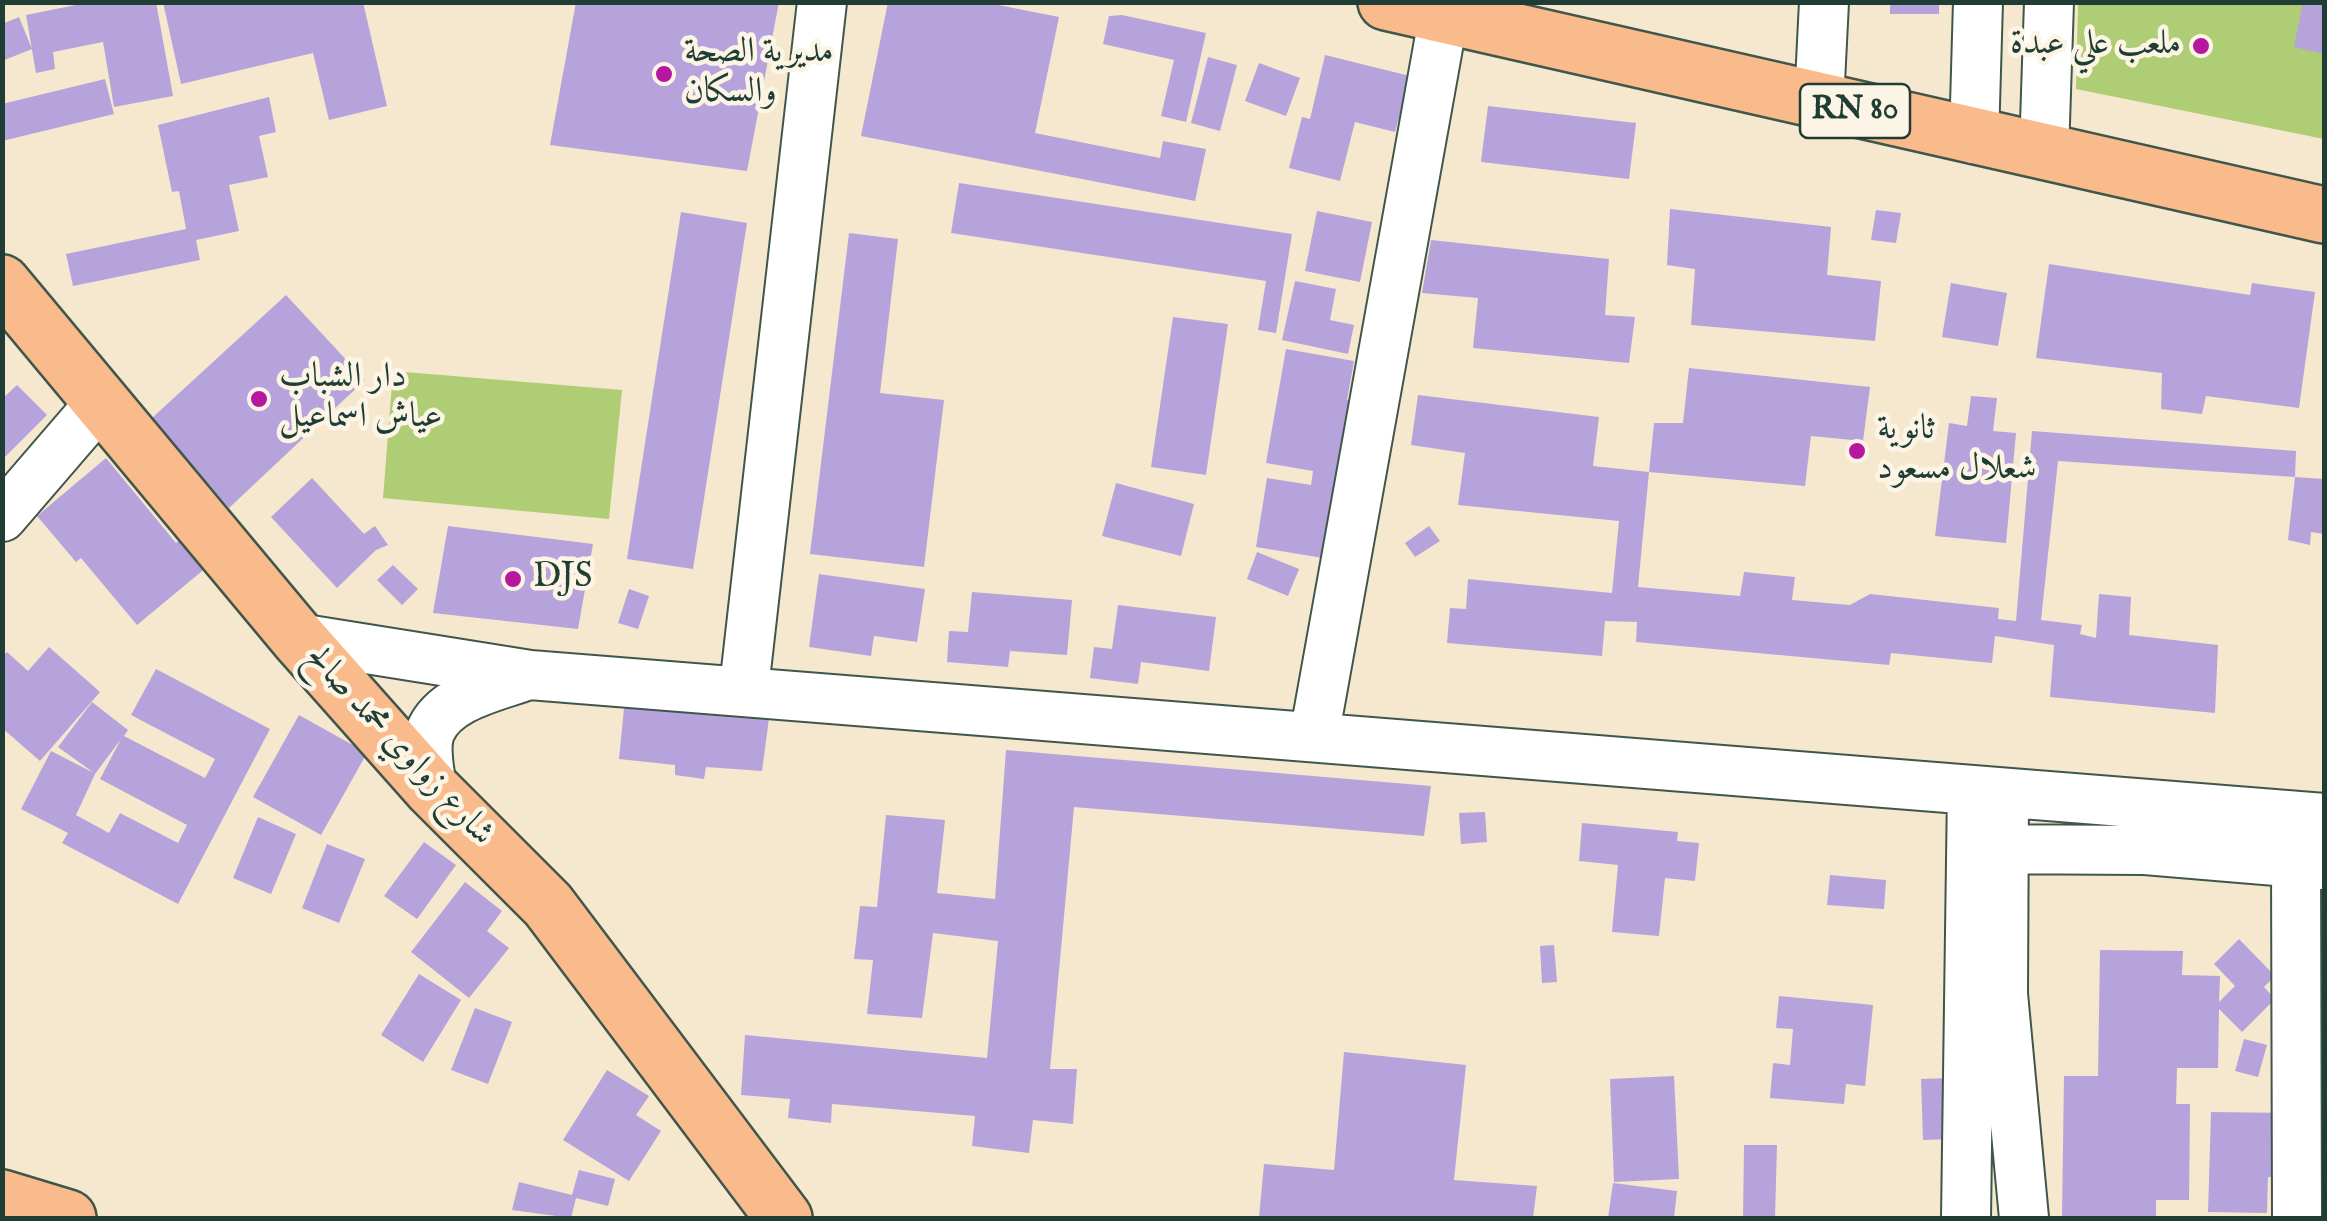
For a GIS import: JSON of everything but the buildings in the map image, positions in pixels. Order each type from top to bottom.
[{"type":"main road","name":"RN 80","points":[[1386,2],[1974,139],[2324,215]]},
{"type":"main road","name":"شارع زواوي محمد صالح","points":[[2,282],[298,638],[432,789],[548,905],[784,1218]]},
{"type":"main road","points":[[2,1198],[68,1218]]},
{"type":"street","points":[[744,688],[822,2]]},
{"type":"street","points":[[1819,102],[1824,2]]},
{"type":"street","points":[[1974,139],[1978,2]]},
{"type":"street","points":[[2044,153],[2049,2]]},
{"type":"street","points":[[1314,737],[1444,14]]},
{"type":"street","points":[[2,517],[101,402]]},
{"type":"street","points":[[298,638],[530,675],[744,688],[2324,818]]},
{"type":"street","points":[[432,789],[428,747],[431,730],[449,710],[473,694],[530,675]]},
{"type":"street","points":[[1966,1218],[1988,791]]},
{"type":"street","points":[[1987,850],[2144,850],[2310,864],[2296,1218]]},
{"type":"street","points":[[1987,850],[2024,1218]]},
{"type":"green space","name":"ملعب علي عبدة","points":[[2078,3],[2324,3],[2324,139],[2076,89]]},
{"type":"green space","points":[[393,371],[622,390],[609,519],[383,498]]},
{"type":"place","name":"ملعب علي عبدة","points":[[2201,46]]},
{"type":"place","name":"مديرية الصحة والسكان","points":[[664,74]]},
{"type":"place","name":"دار الشباب عياش اسماعيل","points":[[259,399]]},
{"type":"place","name":"ثانوية شعلال مسعود","points":[[1857,451]]},
{"type":"place","name":"DJS","points":[[513,579]]}]
